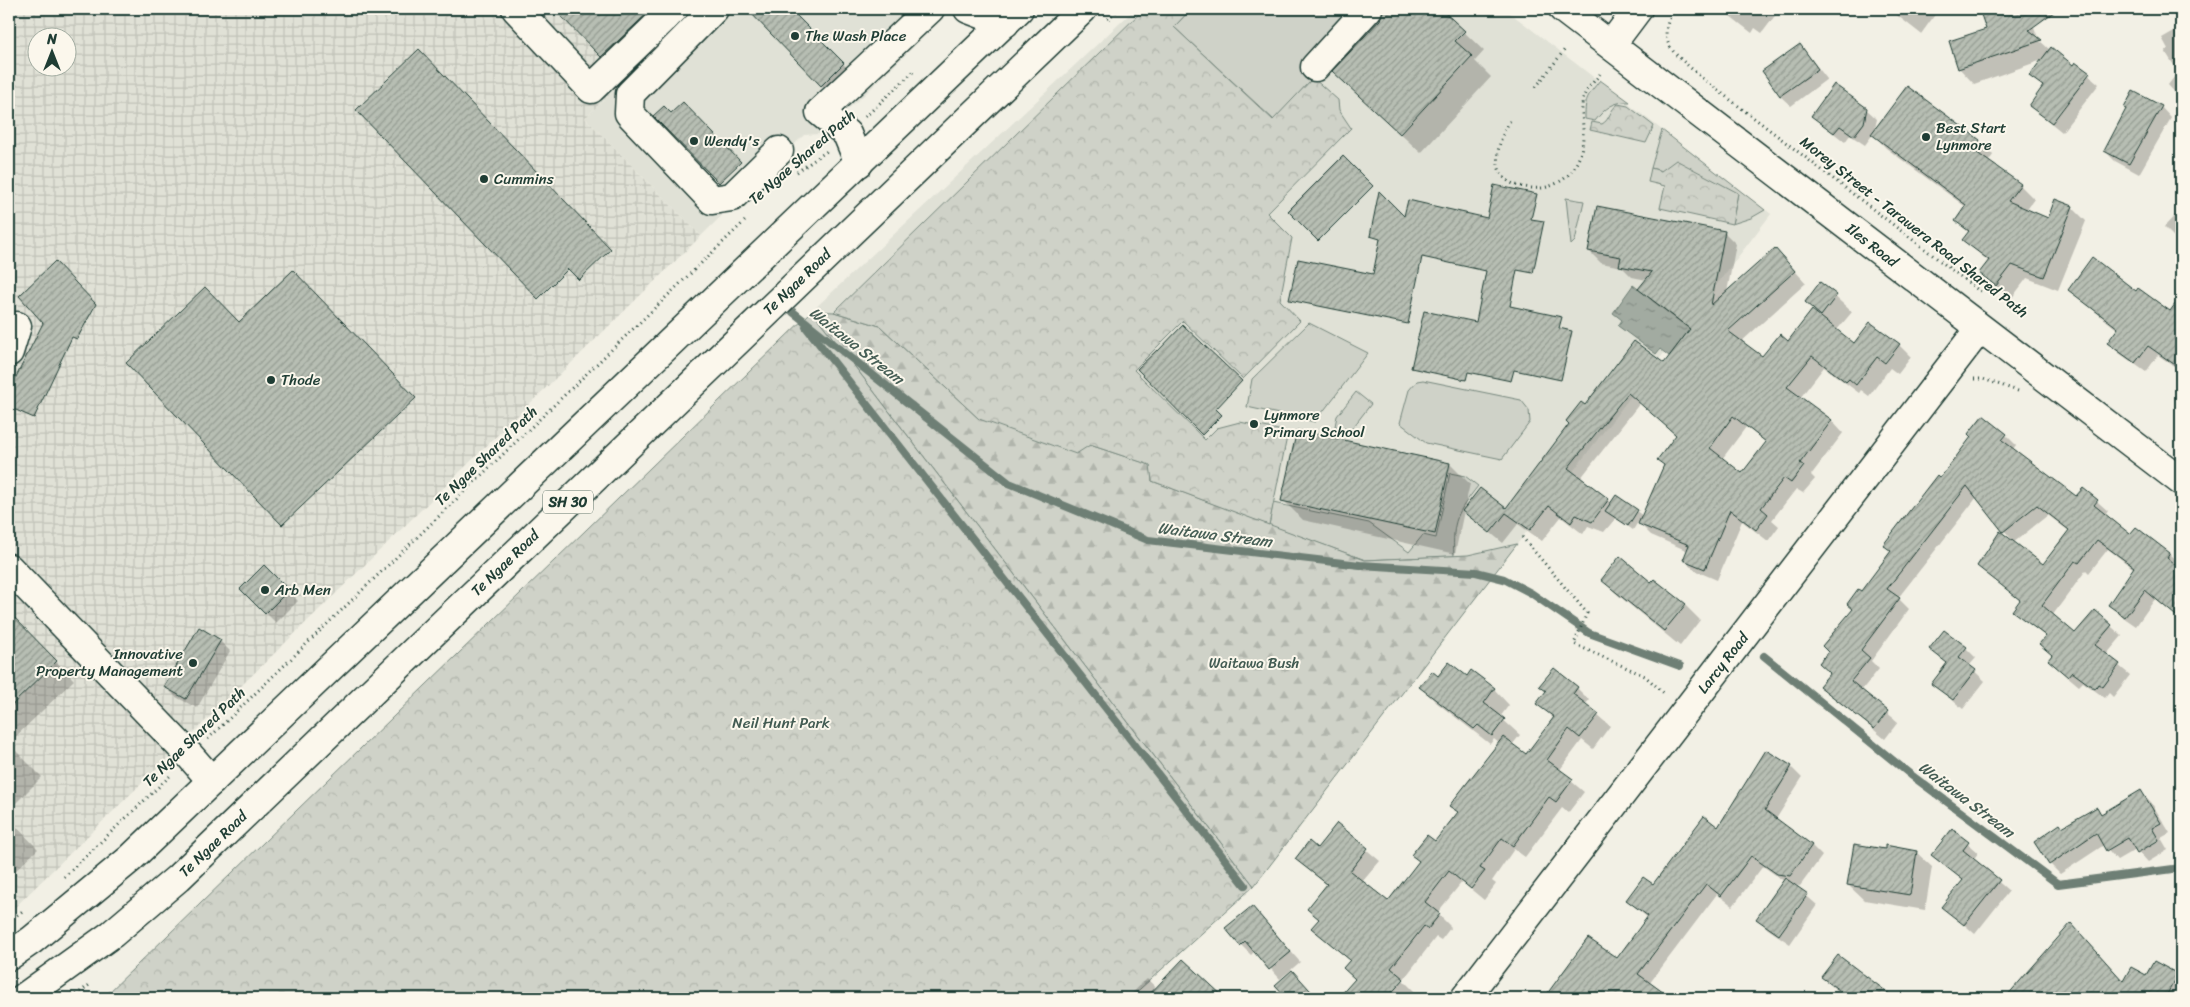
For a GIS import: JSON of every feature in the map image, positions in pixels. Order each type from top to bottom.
[{"type":"main road","points":[[516,9],[591,89],[674,9]]},
{"type":"main road","points":[[714,9],[630,94],[629,113],[712,200],[732,197],[779,151]]},
{"type":"main road","points":[[859,163],[847,134],[820,112],[930,9]]},
{"type":"main road","points":[[968,9],[1012,16]]},
{"type":"main road","name":"Te Ngae Road","points":[[23,998],[112,934],[178,878],[1083,9]]},
{"type":"main road","points":[[1315,67],[1368,9]]},
{"type":"main road","name":"Iles Road","points":[[1563,9],[2181,481]]},
{"type":"main road","points":[[1611,45],[1638,9]]},
{"type":"main road","name":"SH 30","points":[[9,956],[32,940],[130,859],[1012,16]]},
{"type":"main road","name":"Larcy Road","points":[[1465,998],[1980,328]]},
{"type":"main road","points":[[9,568],[212,781]]},
{"type":"path","name":"Morey Street - Tarawera Road Shared Path","points":[[1674,9],[1666,22],[1665,39],[1669,48],[1702,78],[1986,297]]},
{"type":"path","points":[[1536,87],[1566,48]]},
{"type":"path","name":"Te Ngae Shared Path","points":[[796,172],[832,148],[916,68]]},
{"type":"path","points":[[1510,121],[1498,147],[1496,160],[1507,181],[1517,186],[1534,188],[1556,184],[1570,175],[1578,162],[1583,144],[1582,104],[1584,94],[1600,74]]},
{"type":"path","name":"Te Ngae Shared Path","points":[[60,881],[750,217]]},
{"type":"path","points":[[1522,537],[1587,613],[1574,644],[1645,676],[1670,698]]},
{"type":"path","points":[[9,921],[28,907]]},
{"type":"shaded area","points":[[9,9],[699,9],[585,118],[701,236],[9,913]]},
{"type":"shaded area","points":[[699,9],[952,9],[863,96],[819,134],[804,135],[701,236],[585,118]]},
{"type":"shaded area","name":"Lynmore Primary School","points":[[1135,9],[1505,9],[1771,214],[1254,886],[812,311]]},
{"type":"green space","points":[[1144,9],[1191,9],[1174,27],[1273,120],[1313,78],[1338,100],[1339,110],[1351,128],[1267,213],[1292,238],[1280,300],[1300,321],[1243,379],[1183,321],[1134,370],[1205,440],[1217,428],[1240,422],[1288,432],[1269,525],[1152,481],[1150,465],[1090,445],[1076,454],[979,419],[880,326],[834,312]]},
{"type":"green space","points":[[1191,9],[1359,9],[1313,78],[1274,120],[1174,27]]},
{"type":"green space","points":[[1600,80],[1630,102],[1610,106],[1595,121],[1585,119],[1588,98]]},
{"type":"green space","points":[[1618,104],[1628,106],[1654,126],[1646,143],[1590,130],[1592,122],[1602,124],[1605,122]]},
{"type":"green space","points":[[1662,130],[1765,210],[1751,218],[1732,224],[1738,193],[1651,168]]},
{"type":"green space","points":[[1676,160],[1738,193],[1732,224],[1660,208],[1665,186],[1648,182],[1651,168],[1661,171]]},
{"type":"green space","points":[[1566,198],[1584,201],[1575,241],[1571,245]]},
{"type":"green space","name":"Waitawa Bush","points":[[812,311],[834,312],[880,326],[979,419],[1090,445],[1151,465],[1152,481],[1365,560],[1468,555],[1517,544],[1254,886]]},
{"type":"green space","name":"Neil Hunt Park","points":[[812,311],[1254,886],[1130,998],[103,998]]},
{"type":"green space","points":[[1309,323],[1368,353],[1315,422],[1247,407],[1252,379]]},
{"type":"green space","points":[[1423,380],[1521,400],[1529,410],[1530,422],[1502,459],[1426,443],[1400,423],[1409,390],[1417,381]]},
{"type":"green space","points":[[1356,392],[1371,404],[1351,430],[1335,426],[1337,416]]},
{"type":"green space","points":[[1450,473],[1465,476],[1478,486],[1465,503],[1457,518],[1454,534],[1454,556],[1365,560],[1269,525],[1273,503],[1369,523],[1409,552],[1423,535],[1436,538]]},
{"type":"water","points":[[1633,285],[1690,329],[1669,356],[1660,349],[1656,354],[1618,326],[1622,320],[1613,313]]},
{"type":"building","points":[[554,9],[652,9],[601,57]]},
{"type":"building","name":"The Wash Place","points":[[747,9],[790,9],[844,63],[821,86]]},
{"type":"building","points":[[1383,9],[1441,9],[1465,31],[1455,41],[1472,56],[1400,134],[1332,71],[1380,20]]},
{"type":"building","points":[[1979,9],[2058,9],[2029,30],[2042,40],[1958,69],[1949,41],[1986,29]]},
{"type":"building","points":[[1800,44],[1818,69],[1780,96],[1762,71]]},
{"type":"building","points":[[2051,47],[2073,65],[2075,62],[2090,73],[2052,123],[2029,106],[2043,86],[2029,76]]},
{"type":"building","name":"Cummins","points":[[419,49],[611,249],[579,280],[568,269],[538,299],[356,110]]},
{"type":"building","points":[[1834,84],[1867,108],[1864,123],[1854,136],[1840,126],[1834,133],[1811,116]]},
{"type":"building","points":[[1907,86],[1980,140],[1973,150],[2021,184],[2008,201],[2048,218],[2055,199],[2073,206],[2044,277],[2012,265],[1996,286],[1979,273],[1989,260],[1962,240],[1969,231],[1955,221],[1966,205],[1871,134]]},
{"type":"building","points":[[2133,91],[2162,106],[2129,164],[2104,151],[2126,109],[2124,108]]},
{"type":"building","name":"Wendy's","points":[[683,102],[741,162],[719,183],[653,116],[664,106],[671,113]]},
{"type":"building","points":[[1343,156],[1373,186],[1318,241],[1288,211]]},
{"type":"building","points":[[1494,185],[1537,194],[1531,219],[1544,221],[1533,273],[1517,270],[1510,306],[1562,317],[1559,328],[1572,331],[1561,380],[1514,370],[1511,381],[1468,372],[1466,380],[1411,368],[1424,311],[1476,322],[1486,271],[1422,257],[1408,324],[1289,300],[1298,259],[1373,274],[1380,239],[1370,236],[1379,191],[1404,216],[1408,200],[1487,218]]},
{"type":"building","points":[[1597,206],[1725,231],[1711,305],[1775,248],[1795,271],[1728,331],[1762,356],[1780,334],[1788,341],[1812,310],[1854,343],[1870,322],[1900,344],[1885,363],[1877,357],[1856,385],[1849,379],[1846,382],[1812,356],[1787,387],[1832,420],[1800,463],[1804,466],[1791,483],[1784,478],[1761,508],[1768,514],[1756,530],[1730,510],[1705,569],[1683,560],[1689,545],[1638,524],[1664,465],[1657,460],[1676,435],[1628,393],[1568,468],[1609,499],[1592,522],[1576,515],[1571,523],[1549,506],[1530,530],[1506,513],[1490,533],[1462,511],[1480,488],[1506,508],[1569,424],[1566,421],[1581,402],[1585,405],[1634,341],[1664,363],[1690,329],[1638,289],[1652,272],[1619,266],[1621,257],[1588,251]],"holes":[[[1733,416],[1766,442],[1742,473],[1710,448]]]},
{"type":"building","points":[[2092,257],[2136,291],[2138,288],[2170,311],[2181,296],[2181,369],[2148,346],[2135,363],[2107,343],[2118,328],[2068,290]]},
{"type":"building","points":[[55,261],[96,304],[77,339],[72,337],[34,418],[9,407],[9,391],[43,323],[19,296]]},
{"type":"building","name":"Thode","points":[[293,270],[416,398],[282,525],[126,363],[205,287],[239,322]]},
{"type":"building","points":[[1820,282],[1837,295],[1821,316],[1805,302]]},
{"type":"building","points":[[1183,325],[1242,381],[1216,409],[1222,415],[1202,435],[1137,369],[1158,351]]},
{"type":"building","points":[[1983,415],[2007,434],[2002,440],[2076,496],[2083,488],[2098,500],[2094,505],[2130,534],[2136,527],[2170,553],[2167,558],[2181,570],[2181,620],[2145,590],[2125,617],[2108,605],[2134,567],[2097,540],[2079,563],[2075,561],[2042,605],[2075,633],[2095,610],[2112,625],[2095,645],[2120,664],[2103,687],[2098,684],[2095,689],[2072,672],[2068,677],[2048,660],[2052,655],[2039,644],[2046,636],[2012,611],[2020,600],[1977,566],[2000,531],[2043,564],[2069,530],[2037,505],[2003,532],[1967,486],[1887,589],[1900,598],[1861,650],[1870,658],[1851,681],[1888,711],[1874,729],[1819,686],[1830,673],[1819,663],[1828,652],[1822,646],[1853,609],[1847,604],[1858,589],[1861,591],[1891,551],[1883,545],[1937,475],[1940,478],[1971,437],[1968,434]]},
{"type":"building","points":[[1297,430],[1450,463],[1435,534],[1281,501]]},
{"type":"building","points":[[1616,495],[1638,510],[1628,526],[1605,511]]},
{"type":"building","points":[[1620,556],[1651,582],[1654,579],[1686,604],[1664,631],[1601,580]]},
{"type":"building","name":"Arb Men","points":[[264,565],[289,590],[265,614],[240,589]]},
{"type":"building","points":[[9,612],[57,661],[9,708]]},
{"type":"building","name":"Innovative Property Management","points":[[199,627],[221,640],[186,699],[164,687]]},
{"type":"building","points":[[1944,630],[1967,647],[1959,657],[1976,670],[1953,700],[1931,684],[1947,663],[1929,649]]},
{"type":"building","points":[[1449,662],[1467,676],[1471,670],[1495,688],[1484,703],[1505,719],[1492,736],[1478,725],[1474,729],[1419,687],[1432,671],[1438,676]]},
{"type":"building","points":[[1554,668],[1578,687],[1573,694],[1599,714],[1580,738],[1569,729],[1547,760],[1573,779],[1556,802],[1549,797],[1513,846],[1502,838],[1480,868],[1485,871],[1471,889],[1449,871],[1425,902],[1440,914],[1428,929],[1424,926],[1391,968],[1404,979],[1387,998],[1338,998],[1355,979],[1343,968],[1350,960],[1311,928],[1319,919],[1307,909],[1327,884],[1295,859],[1309,841],[1317,848],[1337,823],[1368,848],[1350,871],[1388,901],[1419,861],[1411,855],[1427,835],[1435,841],[1458,812],[1449,806],[1503,737],[1526,754],[1554,717],[1536,704],[1546,691],[1539,686]]},
{"type":"building","points":[[1766,750],[1792,766],[1765,810],[1812,845],[1790,876],[1777,874],[1751,856],[1721,896],[1706,884],[1638,974],[1671,998],[1544,998],[1588,938],[1617,958],[1648,916],[1626,900],[1643,877],[1653,884],[1704,816],[1718,827]]},
{"type":"building","points":[[2141,790],[2161,823],[2152,828],[2159,840],[2137,853],[2128,838],[2106,851],[2096,833],[2049,865],[2034,842],[2060,824],[2062,827],[2097,807],[2101,814]]},
{"type":"building","points":[[1952,829],[1969,842],[1963,850],[2000,880],[1964,925],[1941,907],[1963,880],[1931,855]]},
{"type":"building","points":[[1854,844],[1885,849],[1885,845],[1917,851],[1910,895],[1847,885]]},
{"type":"building","points":[[1785,878],[1808,894],[1779,935],[1756,919]]},
{"type":"building","points":[[1252,906],[1291,952],[1269,970],[1245,941],[1240,946],[1225,928]]},
{"type":"building","points":[[2071,923],[2123,981],[2131,967],[2146,975],[2154,961],[2178,974],[2165,998],[2005,998]]},
{"type":"building","points":[[1838,955],[1895,998],[1850,998],[1821,977]]},
{"type":"building","points":[[1183,959],[1225,998],[1146,998]]},
{"type":"building","points":[[1292,970],[1317,998],[1287,998],[1275,985]]},
{"type":"waterway","name":"Waitawa Stream","points":[[793,312],[1009,483],[1148,540],[1360,565],[1476,572],[1504,579],[1531,593],[1589,633],[1680,666]]},
{"type":"waterway","points":[[806,327],[1245,885]]},
{"type":"waterway","name":"Waitawa Stream","points":[[1764,656],[1911,775],[2058,884],[2181,868]]},
{"type":"place","name":"The Wash Place","points":[[795,36]]},
{"type":"place","name":"Best Start Lynmore","points":[[1926,137]]},
{"type":"place","name":"Wendy's","points":[[694,141]]},
{"type":"place","name":"Cummins","points":[[484,179]]},
{"type":"place","name":"Thode","points":[[271,380]]},
{"type":"place","name":"Lynmore Primary School","points":[[1254,424]]},
{"type":"place","name":"Arb Men","points":[[265,590]]},
{"type":"place","name":"Innovative Property Management","points":[[193,663]]}]
